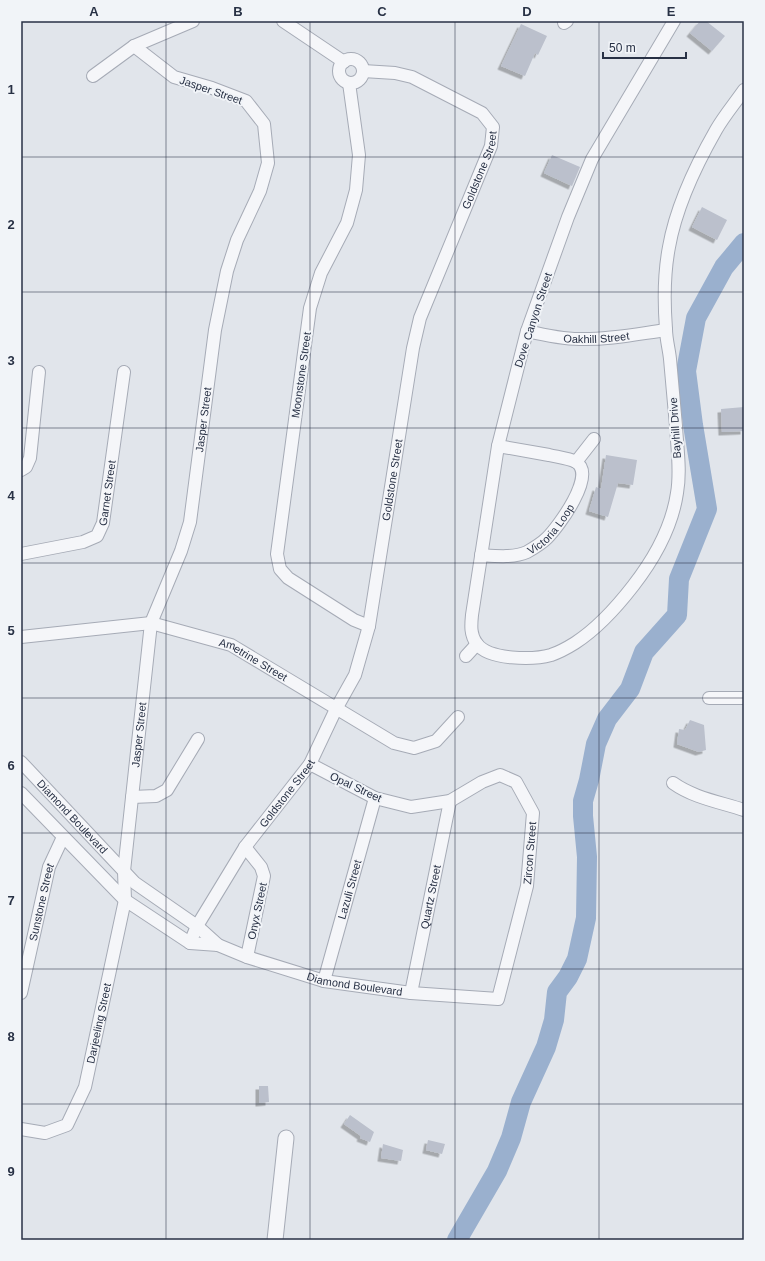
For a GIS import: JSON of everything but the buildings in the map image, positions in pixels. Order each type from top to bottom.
[{"type":"street","points":[[93,76],[134,46],[193,21]]},
{"type":"street","points":[[283,21],[344,62]]},
{"type":"street","name":"Dove Canyon Street","points":[[477,644],[471,632],[472,615],[498,446],[527,331],[568,217],[592,159],[672,22]]},
{"type":"street","name":"Jasper Street","points":[[124,871],[151,623],[181,551],[190,522],[215,330],[227,271],[237,240],[260,191],[268,163],[264,124],[246,101],[212,88],[174,77],[134,46]]},
{"type":"street","points":[[348,60],[359,62],[363,71],[359,81],[354,83],[344,81],[340,77],[339,72],[340,66],[348,60]]},
{"type":"street","name":"Goldstone Street","points":[[190,943],[197,926],[245,847],[310,764],[336,709],[355,675],[369,626],[413,348],[420,318],[491,146],[493,127],[482,113],[412,77],[395,73],[363,71]]},
{"type":"street","name":"Moonstone Street","points":[[349,83],[359,155],[356,190],[346,223],[321,273],[310,308],[277,554],[280,569],[288,578],[354,620],[369,626]]},
{"type":"street","name":"Bayhill Drive","points":[[477,644],[486,652],[501,656],[534,657],[550,655],[566,649],[584,637],[609,615],[639,579],[653,558],[665,534],[672,515],[678,491],[677,440],[666,330],[665,299],[669,248],[677,214],[696,170],[717,128],[744,90]]},
{"type":"street","name":"Oakhill Street","points":[[527,331],[561,338],[579,339],[666,330]]},
{"type":"street","points":[[21,470],[26,467],[30,458],[39,372]]},
{"type":"street","name":"Garnet Street","points":[[21,554],[83,542],[96,536],[103,523],[124,372]]},
{"type":"street","points":[[498,446],[563,458],[576,462],[594,439]]},
{"type":"street","name":"Victoria Loop","points":[[482,555],[498,556],[525,553],[547,538],[567,511],[580,486],[583,477],[581,468],[576,462]]},
{"type":"street","name":"Ametrine Street","points":[[21,637],[151,623],[231,645],[394,743],[414,748],[436,741],[458,717]]},
{"type":"street","points":[[466,656],[477,644]]},
{"type":"street","points":[[709,698],[744,698]]},
{"type":"street","points":[[132,797],[156,796],[167,790],[198,740]]},
{"type":"street","name":"Diamond Boulevard","points":[[21,762],[135,883],[197,926],[218,945]]},
{"type":"street","name":"Opal Street","points":[[310,764],[375,798],[411,807],[450,801]]},
{"type":"street","name":"Zircon Street","points":[[450,801],[482,782],[500,775],[516,782],[533,813],[527,886],[498,999]]},
{"type":"street","points":[[673,783],[693,794],[744,810]]},
{"type":"street","name":"Diamond Boulevard","points":[[21,793],[125,900],[190,943],[218,945],[247,957],[324,981],[411,993],[498,999]]},
{"type":"street","name":"Lazuli Street","points":[[324,981],[375,798]]},
{"type":"street","name":"Quartz Street","points":[[411,993],[450,801]]},
{"type":"street","name":"Sunstone Street","points":[[21,993],[49,867],[63,837]]},
{"type":"street","name":"Onyx Street","points":[[245,847],[261,867],[264,876],[247,957]]},
{"type":"street","name":"Darjeeling Street","points":[[21,1129],[45,1132],[67,1125],[85,1086],[125,900],[124,871]]},
{"type":"street","points":[[275,1240],[286,1138]]},
{"type":"waterway","points":[[457,1240],[497,1171],[511,1138],[521,1102],[546,1047],[554,1020],[557,992],[568,977],[577,959],[586,918],[587,857],[583,801],[596,744],[607,719],[630,689],[644,652],[677,615],[679,579],[707,509],[693,425],[686,371],[696,318],[724,267],[744,243]]}]
